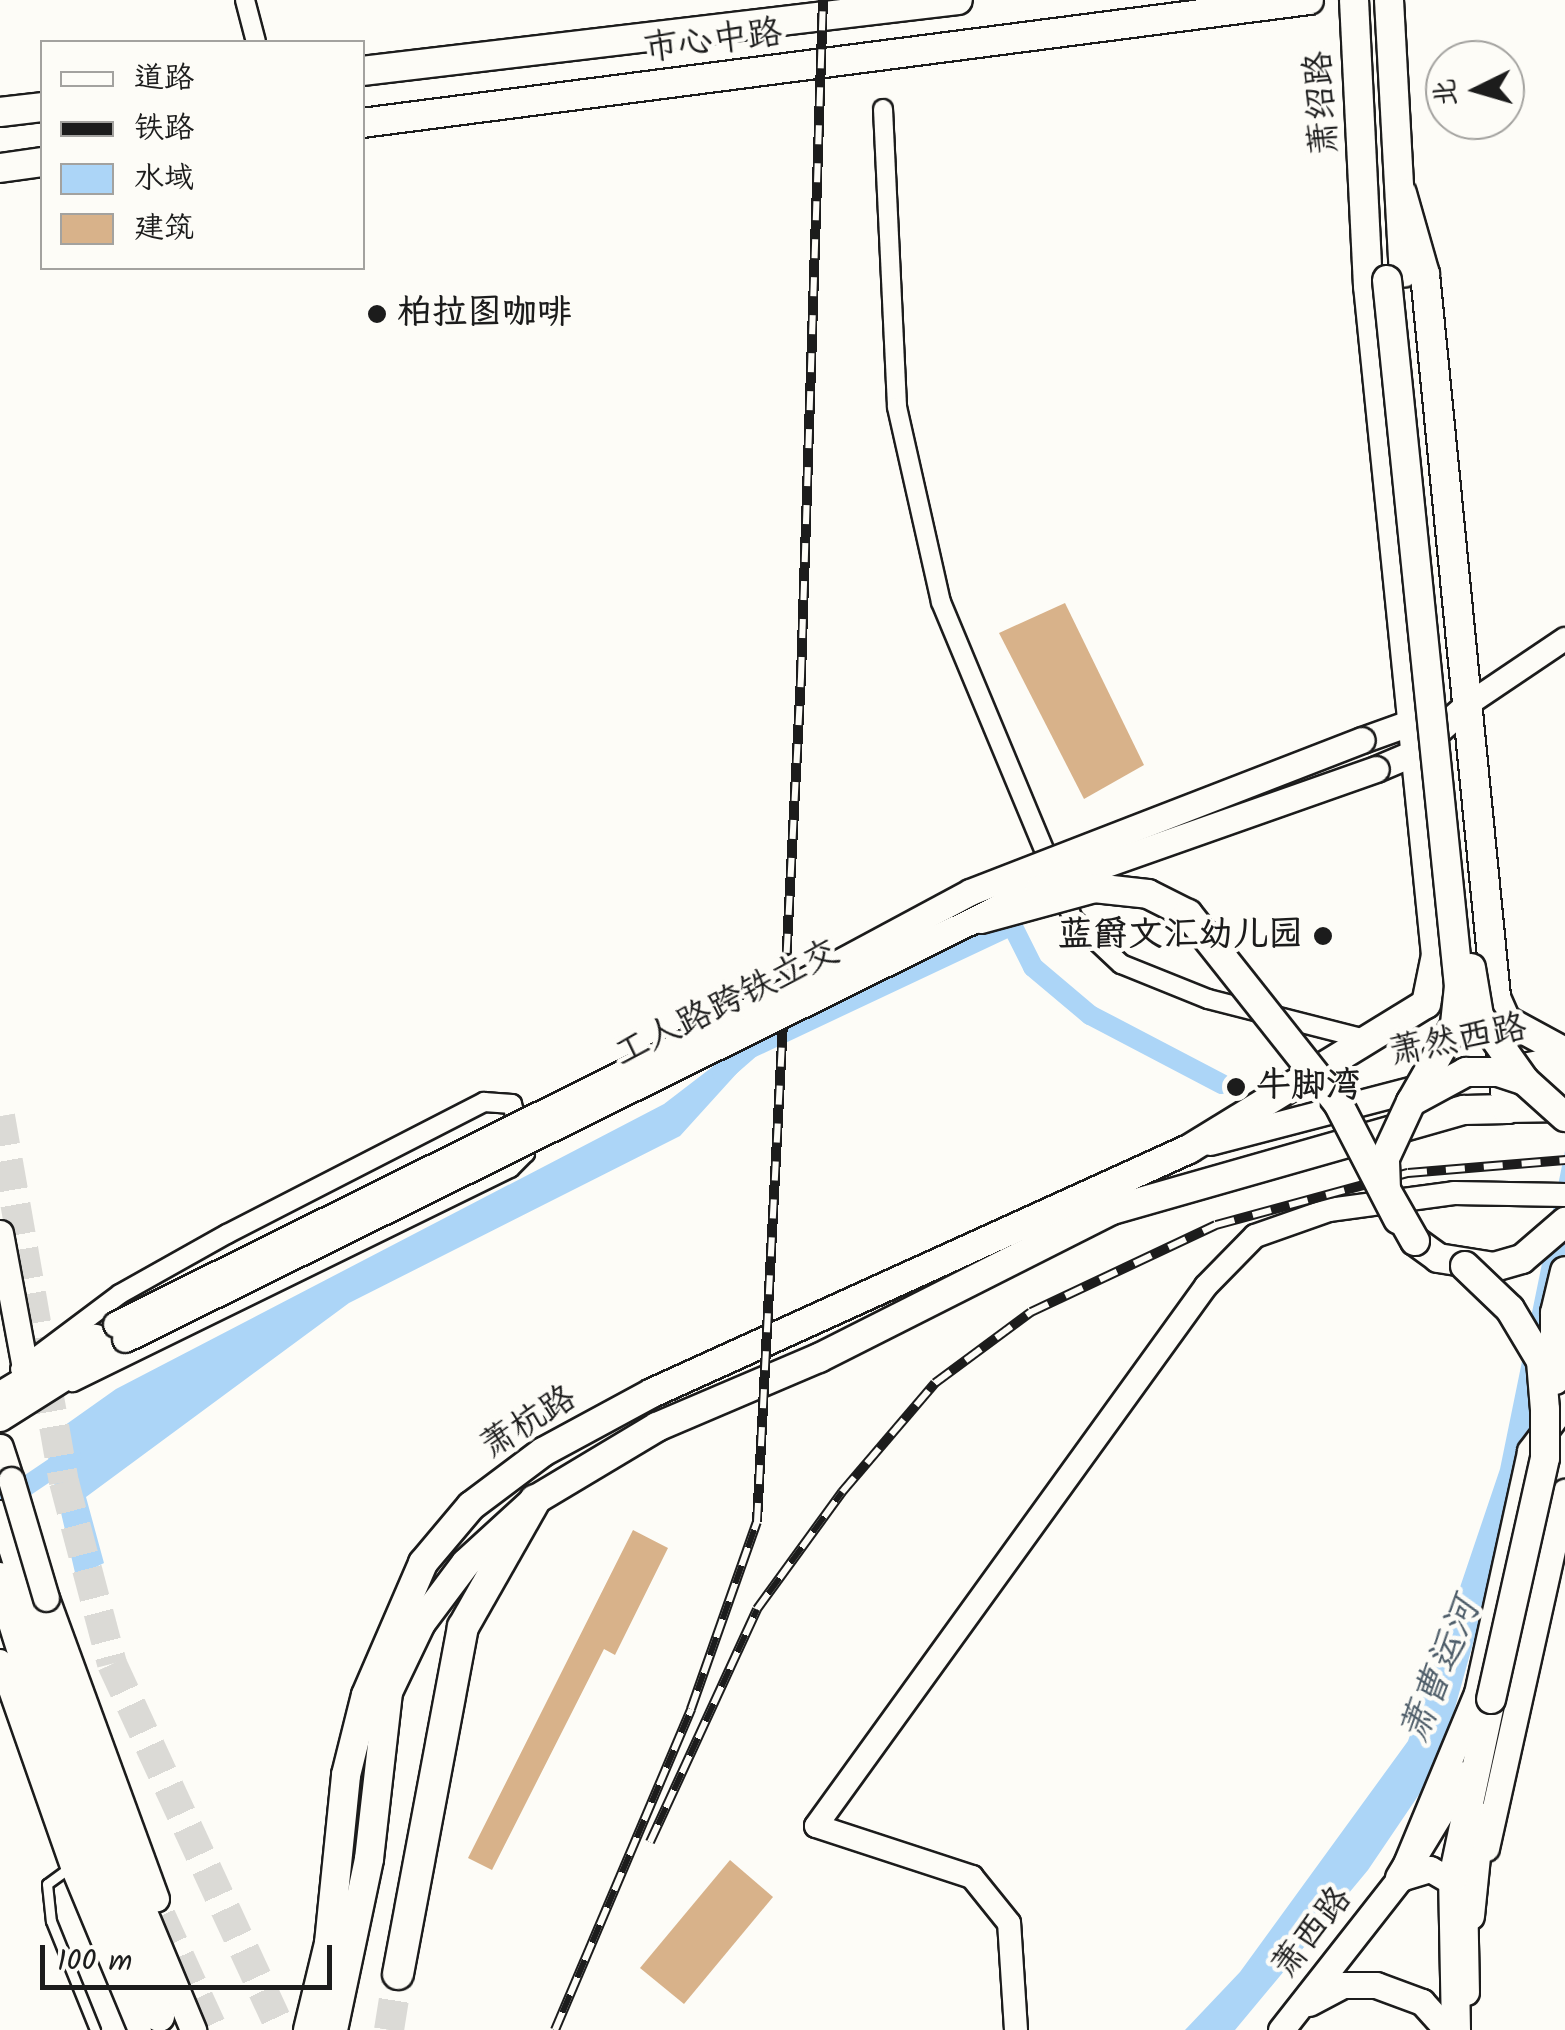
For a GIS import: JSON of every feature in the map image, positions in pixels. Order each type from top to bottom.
[{"type":"highway","points":[[398,1974],[463,1627],[535,1500]]},
{"type":"highway","points":[[0,1578],[27,1605],[62,1777],[150,2023]]},
{"type":"main road","name":"市心中路","points":[[365,70],[958,0]]},
{"type":"main road","name":"市心中路","points":[[365,123],[1309,0]]},
{"type":"main road","name":"萧绍路","points":[[1354,0],[1367,201]]},
{"type":"main road","name":"萧绍路","points":[[1389,0],[1402,193]]},
{"type":"main road","points":[[0,112],[40,107]]},
{"type":"main road","points":[[0,168],[40,162]]},
{"type":"main road","points":[[1398,1220],[1385,1158],[1411,1102],[1456,1025],[1460,986],[1395,277],[1402,193]]},
{"type":"main road","points":[[1402,193],[1425,274],[1491,985],[1514,1076],[1507,1108]]},
{"type":"main road","points":[[1367,201],[1395,277],[1473,984],[1480,1016],[1514,1076],[1565,1118]]},
{"type":"main road","points":[[1189,1148],[1426,1004],[1436,981],[1368,286],[1367,201]]},
{"type":"main road","points":[[1412,754],[1467,705]]},
{"type":"main road","name":"工人路跨铁立交","points":[[120,1331],[752,1010],[970,892],[1362,740],[1467,705]]},
{"type":"main road","name":"工人路跨铁立交","points":[[120,1331],[981,919],[1038,888],[1412,754]]},
{"type":"main road","points":[[981,919],[1094,888],[1148,894],[1188,914],[1338,1103],[1398,1220],[1438,1258],[1465,1266],[1522,1260],[1565,1222]]},
{"type":"main road","points":[[1491,985],[1506,1020],[1565,1055]]},
{"type":"main road","name":"萧然西路","points":[[1136,1168],[1189,1148],[1379,1094],[1514,1076],[1565,1055]]},
{"type":"main road","points":[[1411,1102],[1466,1072],[1565,1085]]},
{"type":"main road","name":"萧然西路","points":[[1151,1199],[1464,1110],[1565,1108]]},
{"type":"main road","name":"萧杭路","points":[[308,2030],[329,1942],[346,1775],[366,1695],[423,1563],[471,1506],[543,1452],[652,1393],[1136,1168]]},
{"type":"main road","name":"萧杭路","points":[[333,2030],[369,1859],[388,1692],[421,1623],[466,1563],[535,1500],[656,1427],[819,1358],[1112,1210],[1151,1199]]},
{"type":"main road","points":[[0,1233],[24,1363]]},
{"type":"main road","points":[[1459,2030],[1494,1706],[1544,1458],[1545,1410],[1541,1361],[1510,1309],[1465,1266]]},
{"type":"main road","points":[[1459,2030],[1453,1878],[1555,1467],[1552,1346],[1565,1271]]},
{"type":"main road","points":[[0,1418],[11,1395],[120,1331]]},
{"type":"main road","name":"萧西路","points":[[1281,2030],[1400,1878],[1477,1693],[1530,1451],[1565,1404]]},
{"type":"main road","points":[[0,1447],[27,1605],[204,2030]]},
{"type":"main road","points":[[1470,1916],[1565,1492]]},
{"type":"main road","points":[[0,1513],[70,1734],[193,2030]]},
{"type":"main road","points":[[1400,1878],[1444,1814],[1494,1706]]},
{"type":"main road","points":[[1400,1878],[1430,1869],[1453,1878],[1470,1916]]},
{"type":"main road","points":[[1300,2008],[1344,1986],[1376,1984],[1422,2002],[1447,2030]]},
{"type":"street","points":[[245,0],[255,40]]},
{"type":"street","points":[[883,108],[897,406],[941,602],[1073,919],[1122,964],[1208,999],[1365,1039]]},
{"type":"street","points":[[1467,705],[1565,638]]},
{"type":"street","points":[[484,1102],[512,1104],[522,1124],[525,1153],[510,1168],[197,1326],[11,1395],[24,1363],[120,1294],[484,1102]]},
{"type":"street","points":[[1016,2030],[1009,1923],[972,1877],[816,1826],[1206,1286],[1255,1236],[1329,1210],[1436,1195],[1565,1195]]},
{"type":"street","points":[[0,1661],[72,1867],[150,2023]]},
{"type":"lane","points":[[72,1867],[48,1884],[51,1920],[95,2030]]},
{"type":"water","points":[[737,1048],[748,1061],[680,1136],[349,1303],[86,1497],[104,1563],[76,1577],[44,1440],[116,1389],[664,1104]]},
{"type":"water","name":"萧曹运河","points":[[1565,1151],[1565,1314],[1439,1765],[1368,1870],[1235,2030],[1185,2030],[1240,1972],[1408,1741],[1500,1469]]},
{"type":"building","points":[[1065,603],[1144,765],[1084,799],[999,633]]},
{"type":"building","points":[[633,1530],[668,1548],[615,1655],[604,1649],[492,1870],[468,1858]]},
{"type":"building","points":[[730,1860],[773,1897],[684,2004],[640,1968]]},
{"type":"waterway","points":[[722,1073],[751,1048],[1012,925],[1033,967],[1090,1015],[1222,1084]]},
{"type":"waterway","points":[[4,1501],[71,1456]]},
{"type":"tunnel","points":[[0,1116],[64,1482],[112,1664],[281,2030]]},
{"type":"tunnel","points":[[142,1875],[213,2030]]},
{"type":"tunnel","points":[[389,2030],[398,1974]]},
{"type":"railway","points":[[555,2030],[691,1709],[757,1522],[801,676],[823,0]]},
{"type":"railway","points":[[650,1842],[757,1609],[842,1492],[935,1383],[1031,1312],[1216,1225],[1408,1173],[1565,1160]]},
{"type":"place","name":"柏拉图咖啡","points":[[377,314]]},
{"type":"place","name":"蓝爵文汇幼儿园","points":[[1323,936]]},
{"type":"place","name":"牛脚湾","points":[[1236,1087]]}]
